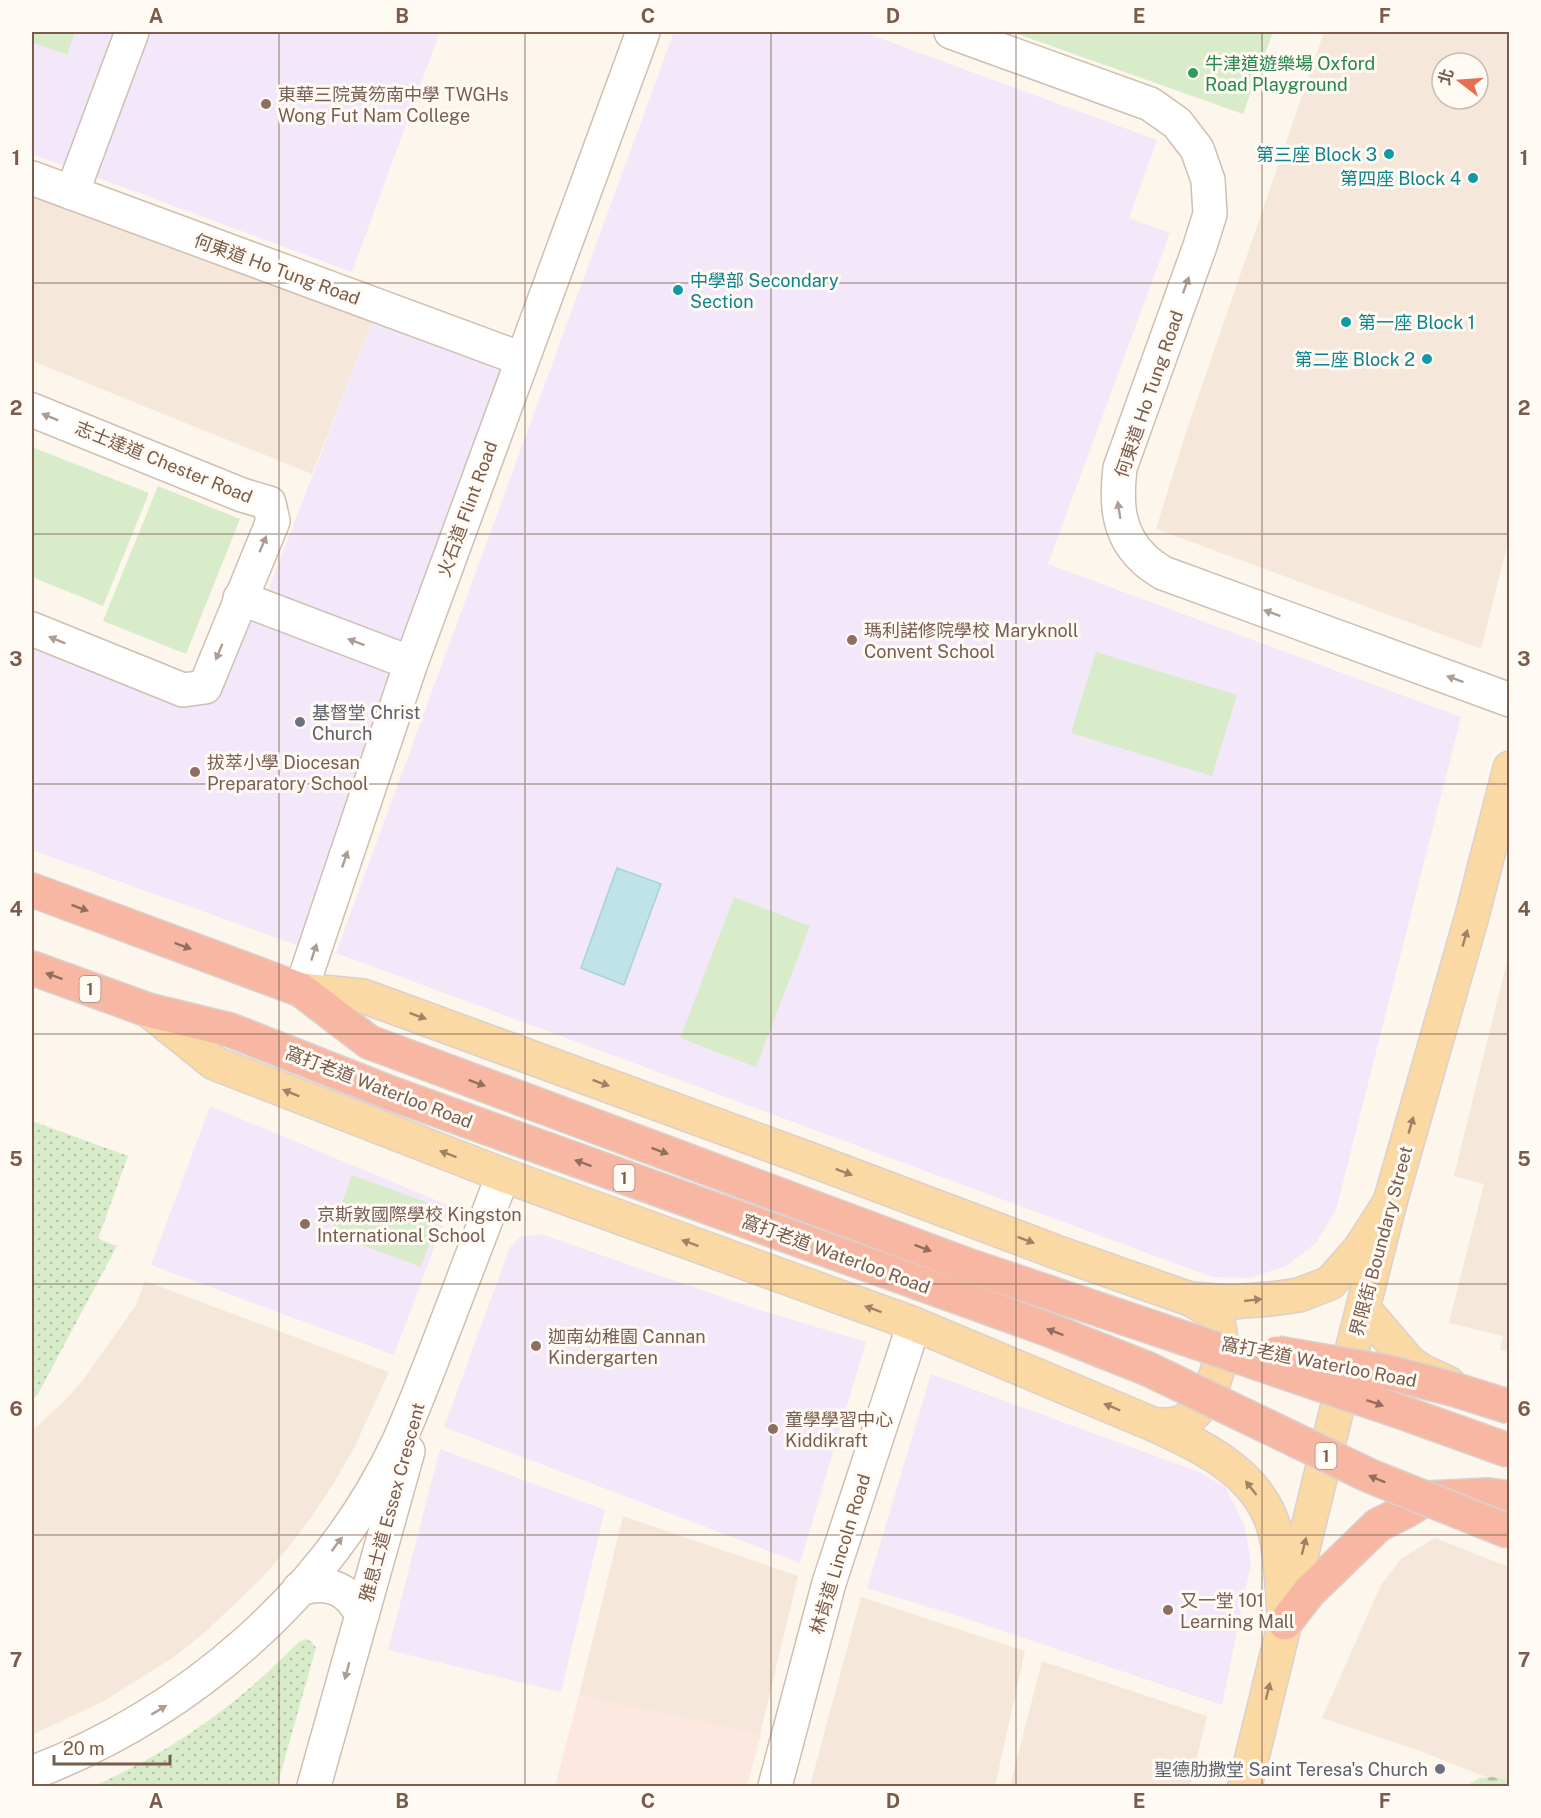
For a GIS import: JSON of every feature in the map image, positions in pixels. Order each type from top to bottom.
[{"type":"highway","name":"窩打老道 Waterloo Road","points":[[32,890],[301,990],[369,1042],[970,1266],[1160,1330],[1388,1372],[1509,1407]]},
{"type":"highway","name":"窩打老道 Waterloo Road","points":[[32,968],[148,1010],[230,1030],[393,1094],[1047,1329],[1109,1353],[1221,1403],[1278,1433],[1370,1476],[1509,1532]]},
{"type":"highway","points":[[1160,1330],[1509,1451]]},
{"type":"highway","points":[[1285,1623],[1309,1592],[1378,1525],[1427,1498],[1488,1495],[1509,1498]]},
{"type":"main road","name":"界限街 Boundary Street","points":[[1245,1786],[1390,1202],[1472,915],[1509,768]]},
{"type":"main road","name":"窩打老道 Waterloo Road","points":[[301,990],[363,996],[1059,1253],[1190,1299],[1232,1302],[1271,1299],[1299,1295],[1330,1283],[1360,1249],[1390,1202]]},
{"type":"main road","name":"窩打老道 Waterloo Road","points":[[148,1010],[214,1063],[503,1175],[914,1324],[1155,1425],[1194,1444],[1221,1460],[1248,1482],[1266,1509],[1277,1538],[1285,1623]]},
{"type":"main road","points":[[1155,1425],[1180,1423],[1191,1417],[1202,1403],[1216,1372],[1221,1353],[1221,1331],[1216,1314],[1190,1299]]},
{"type":"main road","name":"窩打老道 Waterloo Road","points":[[1363,1308],[1409,1362],[1422,1371],[1509,1407]]},
{"type":"street","points":[[72,193],[132,32]]},
{"type":"street","name":"火石道 Flint Road","points":[[301,990],[411,663],[643,32]]},
{"type":"street","name":"何東道 Ho Tung Road","points":[[951,32],[1150,104],[1177,123],[1197,149],[1208,180],[1210,214],[1120,468],[1117,492],[1120,517],[1129,539],[1143,559],[1163,573],[1509,700]]},
{"type":"street","name":"何東道 Ho Tung Road","points":[[32,178],[522,359]]},
{"type":"street","name":"志士達道 Chester Road","points":[[32,410],[242,495],[269,503],[273,521],[205,687],[183,690],[32,629]]},
{"type":"street","points":[[240,598],[411,663]]},
{"type":"street","name":"雅息士道 Essex Crescent","points":[[32,1773],[119,1734],[169,1704],[216,1670],[300,1589],[337,1544],[370,1494],[398,1442],[422,1388],[503,1175]]},
{"type":"street","name":"林肯道 Lincoln Road","points":[[775,1786],[829,1583],[914,1324]]},
{"type":"street","name":"雅息士道 Essex Crescent","points":[[314,1786],[415,1428],[422,1388]]},
{"type":"street","name":"雅息士道 Essex Crescent","points":[[300,1589],[312,1585],[325,1585],[338,1589],[348,1595],[362,1615]]},
{"type":"shaded area","points":[[32,32],[113,32],[64,166],[32,154]]},
{"type":"shaded area","name":"東華三院黃笏南中學 TWGHs Wong Fut Nam College","points":[[146,32],[440,32],[352,272],[93,176]]},
{"type":"shaded area","name":"瑪利諾修院學校 Maryknoll Convent School","points":[[674,32],[863,32],[1157,140],[1129,218],[1170,233],[1048,564],[1461,717],[1336,1210],[1316,1243],[1286,1266],[1250,1278],[1212,1277],[336,953]]},
{"type":"shaded area","points":[[1324,32],[1509,32],[1509,539],[1481,649],[1156,529],[1187,429]]},
{"type":"shaded area","points":[[32,186],[374,317],[312,474],[32,361]]},
{"type":"shaded area","points":[[374,317],[506,370],[404,647],[267,593]]},
{"type":"shaded area","name":"拔萃小學 Diocesan Preparatory School","points":[[240,606],[395,667],[299,946],[32,850],[32,637],[207,689]]},
{"type":"shaded area","points":[[1509,953],[1509,1352],[1500,1350],[1503,1336],[1449,1323],[1484,1184],[1454,1176]]},
{"type":"shaded area","name":"京斯敦國際學校 Kingston International School","points":[[210,1106],[450,1206],[394,1355],[151,1265]]},
{"type":"shaded area","points":[[541,1234],[750,1307],[866,1342],[800,1563],[444,1427],[510,1247],[520,1237]]},
{"type":"shaded area","points":[[145,1281],[389,1372],[355,1446],[335,1481],[313,1515],[261,1579],[202,1635],[171,1659],[104,1701],[32,1735],[32,1431],[83,1380],[136,1305]]},
{"type":"shaded area","points":[[931,1374],[1202,1473],[1226,1488],[1245,1527],[1251,1563],[1222,1705],[964,1618],[867,1588]]},
{"type":"shaded area","points":[[440,1449],[605,1510],[561,1692],[388,1650]]},
{"type":"shaded area","points":[[623,1516],[798,1576],[759,1739],[579,1695]]},
{"type":"shaded area","points":[[1435,1538],[1509,1567],[1509,1786],[1420,1751],[1322,1718],[1381,1585],[1401,1559]]},
{"type":"shaded area","points":[[861,1597],[1025,1651],[995,1786],[810,1786]]},
{"type":"shaded area","points":[[1042,1661],[1207,1716],[1190,1786],[1010,1786]]},
{"type":"shaded area","points":[[579,1695],[761,1734],[747,1786],[555,1786]]},
{"type":"green space","points":[[32,32],[75,32],[67,55],[32,42]]},
{"type":"green space","name":"牛津道遊樂場 Oxford Road Playground","points":[[1012,32],[1273,32],[1243,114]]},
{"type":"green space","points":[[32,447],[149,493],[103,606],[32,577]]},
{"type":"green space","points":[[158,486],[240,519],[186,654],[103,621]]},
{"type":"green space","points":[[1096,652],[1237,695],[1212,776],[1071,733]]},
{"type":"green space","points":[[734,897],[810,926],[756,1067],[680,1038]]},
{"type":"green space","points":[[32,1121],[128,1156],[98,1239],[117,1246],[38,1394],[32,1400]]},
{"type":"green space","points":[[352,1175],[442,1208],[421,1267],[331,1234]]},
{"type":"green space","points":[[305,1639],[312,1642],[316,1648],[277,1786],[94,1786],[160,1752],[201,1726],[240,1696]]},
{"type":"green space","points":[[1480,1778],[1504,1779],[1509,1782],[1509,1786],[1466,1786]]},
{"type":"water","points":[[617,868],[661,884],[624,985],[581,968]]},
{"type":"place","name":"牛津道遊樂場 Oxford Road Playground","points":[[1193,73]]},
{"type":"place","name":"東華三院黃笏南中學 TWGHs Wong Fut Nam College","points":[[266,104]]},
{"type":"place","name":"第三座 Block 3","points":[[1389,154]]},
{"type":"place","name":"第四座 Block 4","points":[[1473,178]]},
{"type":"place","name":"中學部 Secondary Section","points":[[678,290]]},
{"type":"place","name":"第一座 Block 1","points":[[1346,322]]},
{"type":"place","name":"第二座 Block 2","points":[[1427,359]]},
{"type":"place","name":"瑪利諾修院學校 Maryknoll Convent School","points":[[852,640]]},
{"type":"place","name":"基督堂 Christ Church","points":[[300,722]]},
{"type":"place","name":"拔萃小學 Diocesan Preparatory School","points":[[195,772]]},
{"type":"place","name":"京斯敦國際學校 Kingston International School","points":[[305,1224]]},
{"type":"place","name":"迦南幼稚園 Cannan Kindergarten","points":[[536,1346]]},
{"type":"place","name":"童學學習中心 Kiddikraft","points":[[773,1429]]},
{"type":"place","name":"又一堂 101 Learning Mall","points":[[1168,1610]]},
{"type":"place","name":"聖德肋撒堂 Saint Teresa's Church","points":[[1440,1769]]}]
